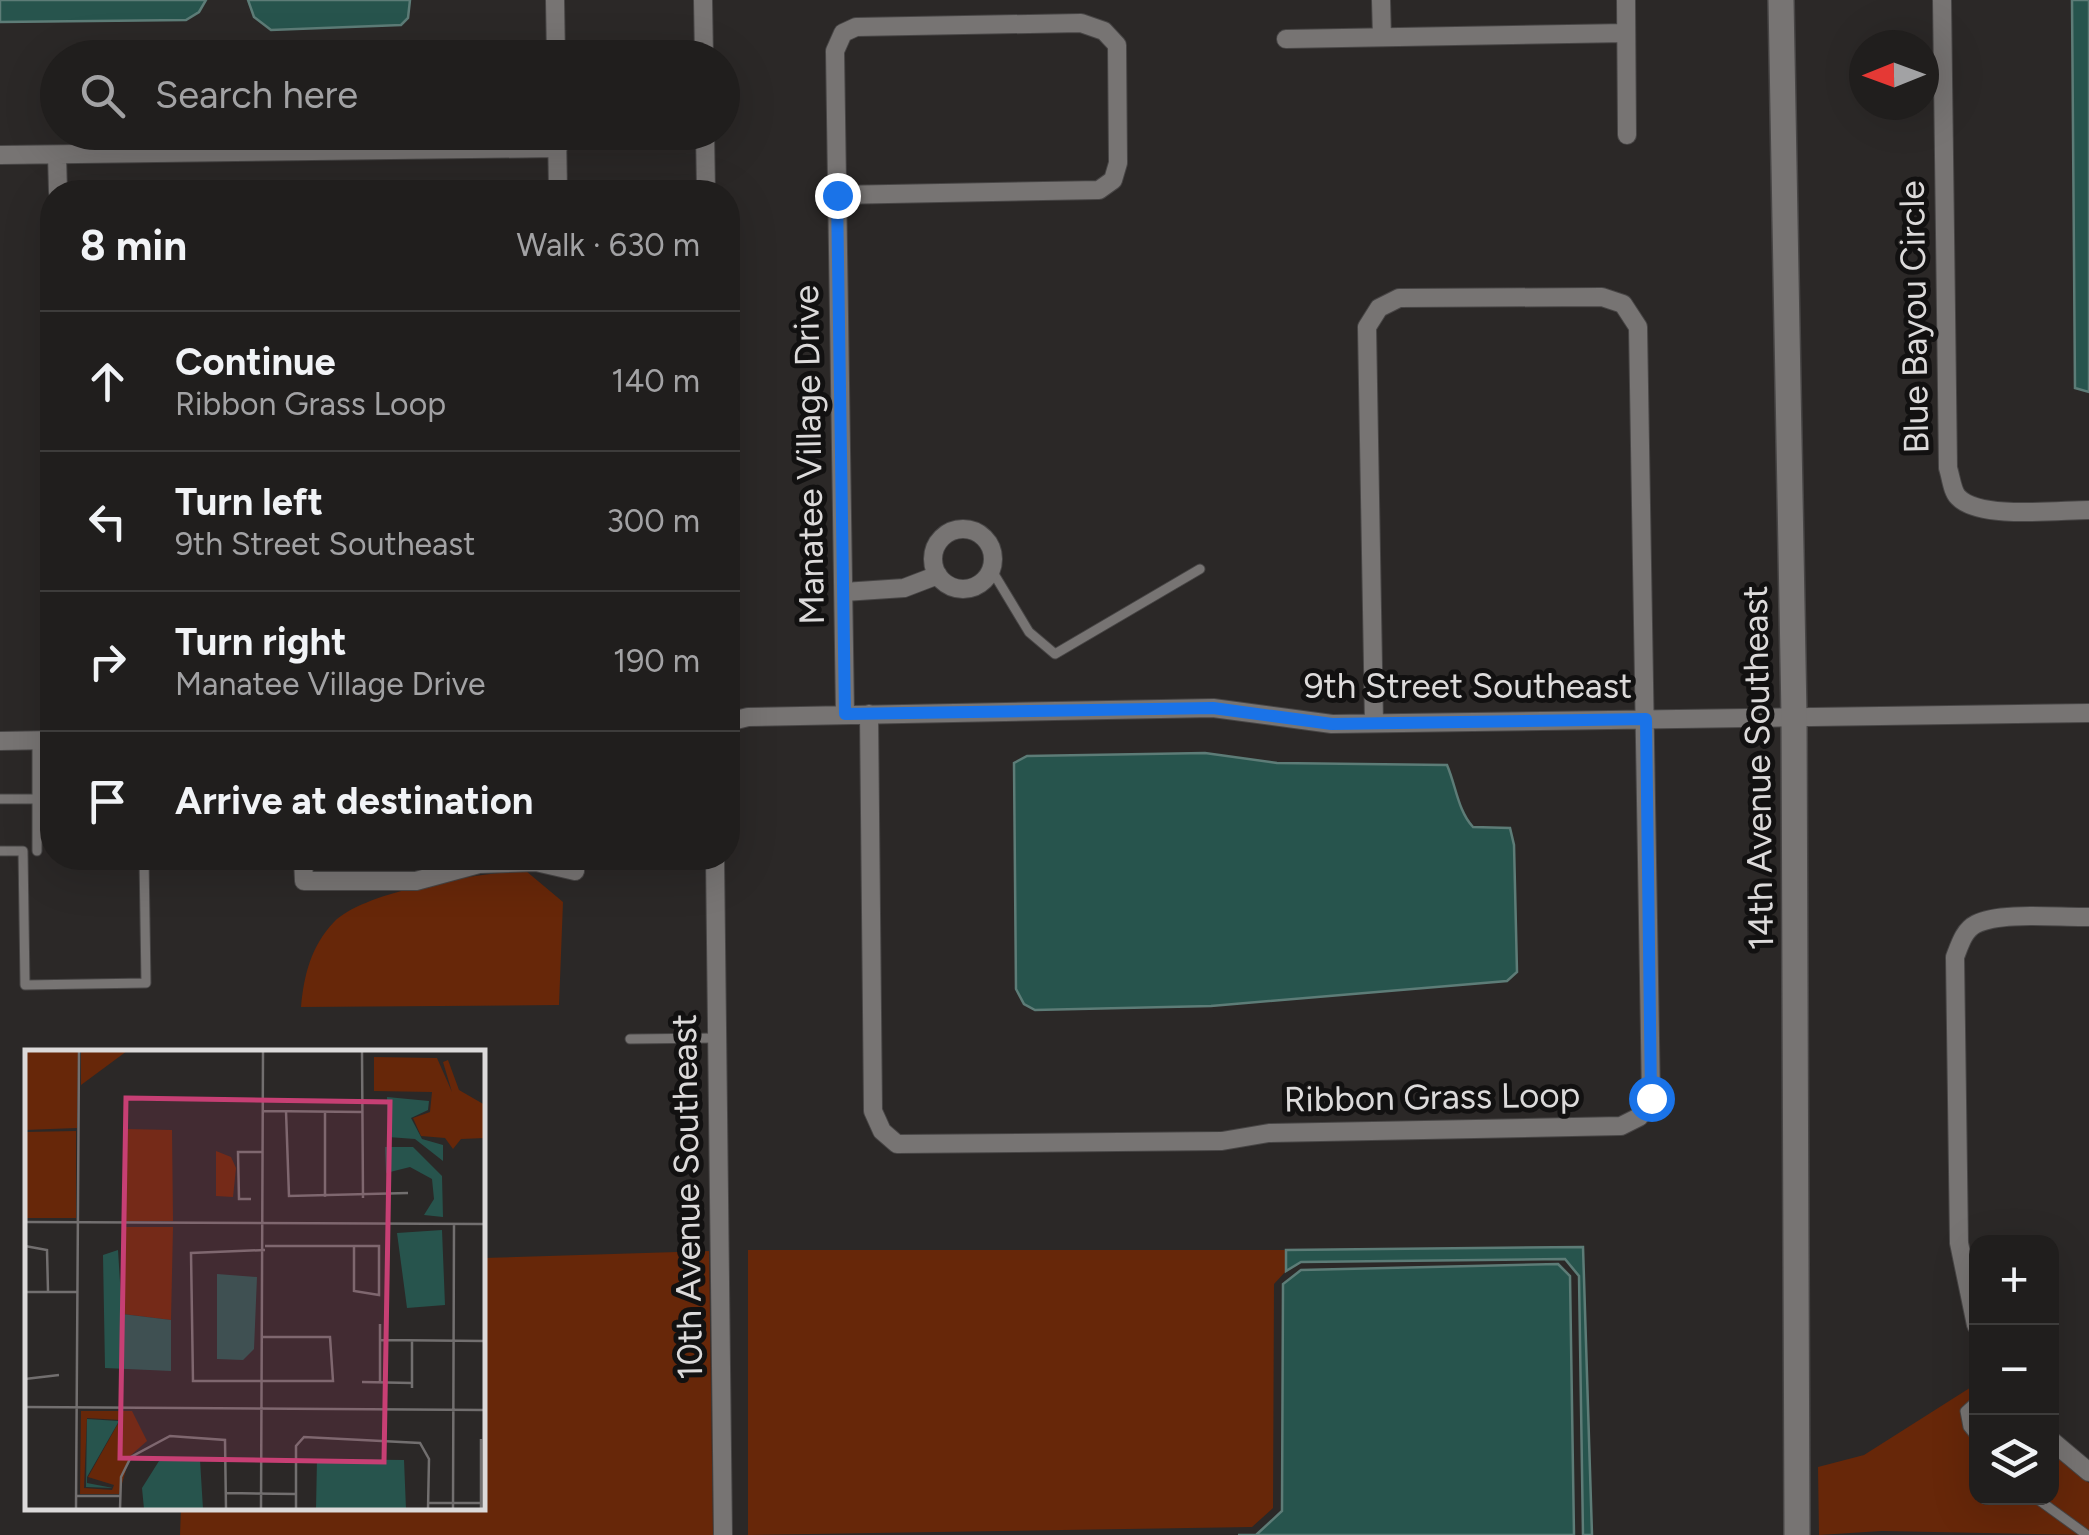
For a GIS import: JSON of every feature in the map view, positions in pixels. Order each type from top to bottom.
[{"type":"street","points":[[554,0],[555,40]]},
{"type":"street","points":[[702,0],[703,40]]},
{"type":"street","points":[[1381,0],[1382,37]]},
{"type":"street","points":[[1626,0],[1628,134]]},
{"type":"street","name":"14th Avenue Southeast","points":[[1781,0],[1794,716],[1797,1535]]},
{"type":"street","name":"Blue Bayou Circle","points":[[1942,0],[1948,468],[1956,496],[1972,506],[2001,511],[2089,510]]},
{"type":"street","name":"Manatee Village Drive","points":[[837,195],[1100,190],[1113,180],[1118,163],[1117,45],[1104,30],[1081,22],[856,27],[843,33],[835,51],[837,195],[844,592],[845,714]]},
{"type":"street","points":[[1286,39],[1626,33]]},
{"type":"street","points":[[0,156],[224,150]]},
{"type":"street","points":[[558,150],[558,180]]},
{"type":"street","points":[[705,150],[706,180]]},
{"type":"street","points":[[57,155],[58,180]]},
{"type":"street","name":"Ribbon Grass Loop","points":[[869,714],[873,1110],[882,1131],[897,1144],[1222,1141],[1269,1133],[1621,1126],[1639,1117],[1651,1098],[1646,719],[1638,327],[1623,304],[1602,296],[1399,298],[1379,308],[1367,326],[1374,723]]},
{"type":"street","points":[[960,529],[979,534],[986,540],[993,559],[991,569],[980,584],[962,590],[938,575],[934,566],[936,546],[960,529]]},
{"type":"street","points":[[844,592],[904,588],[938,575]]},
{"type":"street","name":"9th Street Southeast","points":[[740,719],[1213,708],[1332,724],[2089,713]]},
{"type":"street","points":[[0,741],[40,740]]},
{"type":"street","points":[[304,870],[304,881],[416,880],[456,870]]},
{"type":"street","name":"10th Avenue Southeast","points":[[715,870],[723,1535]]},
{"type":"street","points":[[1969,1293],[1958,1243],[1955,956],[1963,936],[1976,924],[1996,918],[2089,918]]},
{"type":"street","points":[[2059,1447],[2089,1472]]},
{"type":"lane","points":[[991,569],[1029,632],[1056,654],[1200,569]]},
{"type":"lane","points":[[0,851],[38,852],[40,776]]},
{"type":"lane","points":[[0,799],[37,798]]},
{"type":"lane","points":[[23,852],[25,985],[146,983],[144,870]]},
{"type":"lane","points":[[630,1039],[717,1038]]},
{"type":"lane","points":[[2046,1505],[2087,1535]]},
{"type":"shaded area","points":[[526,871],[563,902],[559,1005],[301,1007],[314,951],[334,922],[350,911],[425,885]]},
{"type":"shaded area","points":[[748,1250],[1286,1250],[1286,1271],[1274,1284],[1273,1508],[1252,1527],[748,1535]]},
{"type":"shaded area","points":[[709,1251],[713,1535],[180,1535],[181,1510],[485,1510],[485,1258]]},
{"type":"shaded area","points":[[1969,1388],[1969,1505],[2059,1505],[2059,1459],[2089,1483],[2089,1535],[1882,1531],[1819,1535],[1818,1467],[1864,1455]]},
{"type":"water","points":[[0,0],[206,0],[199,12],[186,20],[0,22]]},
{"type":"water","points":[[248,0],[410,0],[408,18],[401,25],[271,30],[254,17]]},
{"type":"water","points":[[2072,0],[2089,0],[2089,392],[2075,388]]},
{"type":"water","points":[[1205,753],[1277,763],[1447,765],[1473,827],[1510,828],[1514,845],[1517,972],[1507,981],[1211,1006],[1035,1010],[1024,1004],[1016,989],[1014,763],[1027,756]]},
{"type":"water","points":[[1583,1247],[1592,1535],[1583,1535],[1579,1276],[1565,1259],[1301,1262],[1286,1271],[1286,1250]]},
{"type":"water","points":[[1558,1264],[1570,1276],[1574,1535],[1256,1535],[1282,1511],[1283,1284],[1301,1270]]},
{"type":"route","points":[[837,195],[845,714],[1213,708],[1332,724],[1646,719],[1651,1098]]}]
